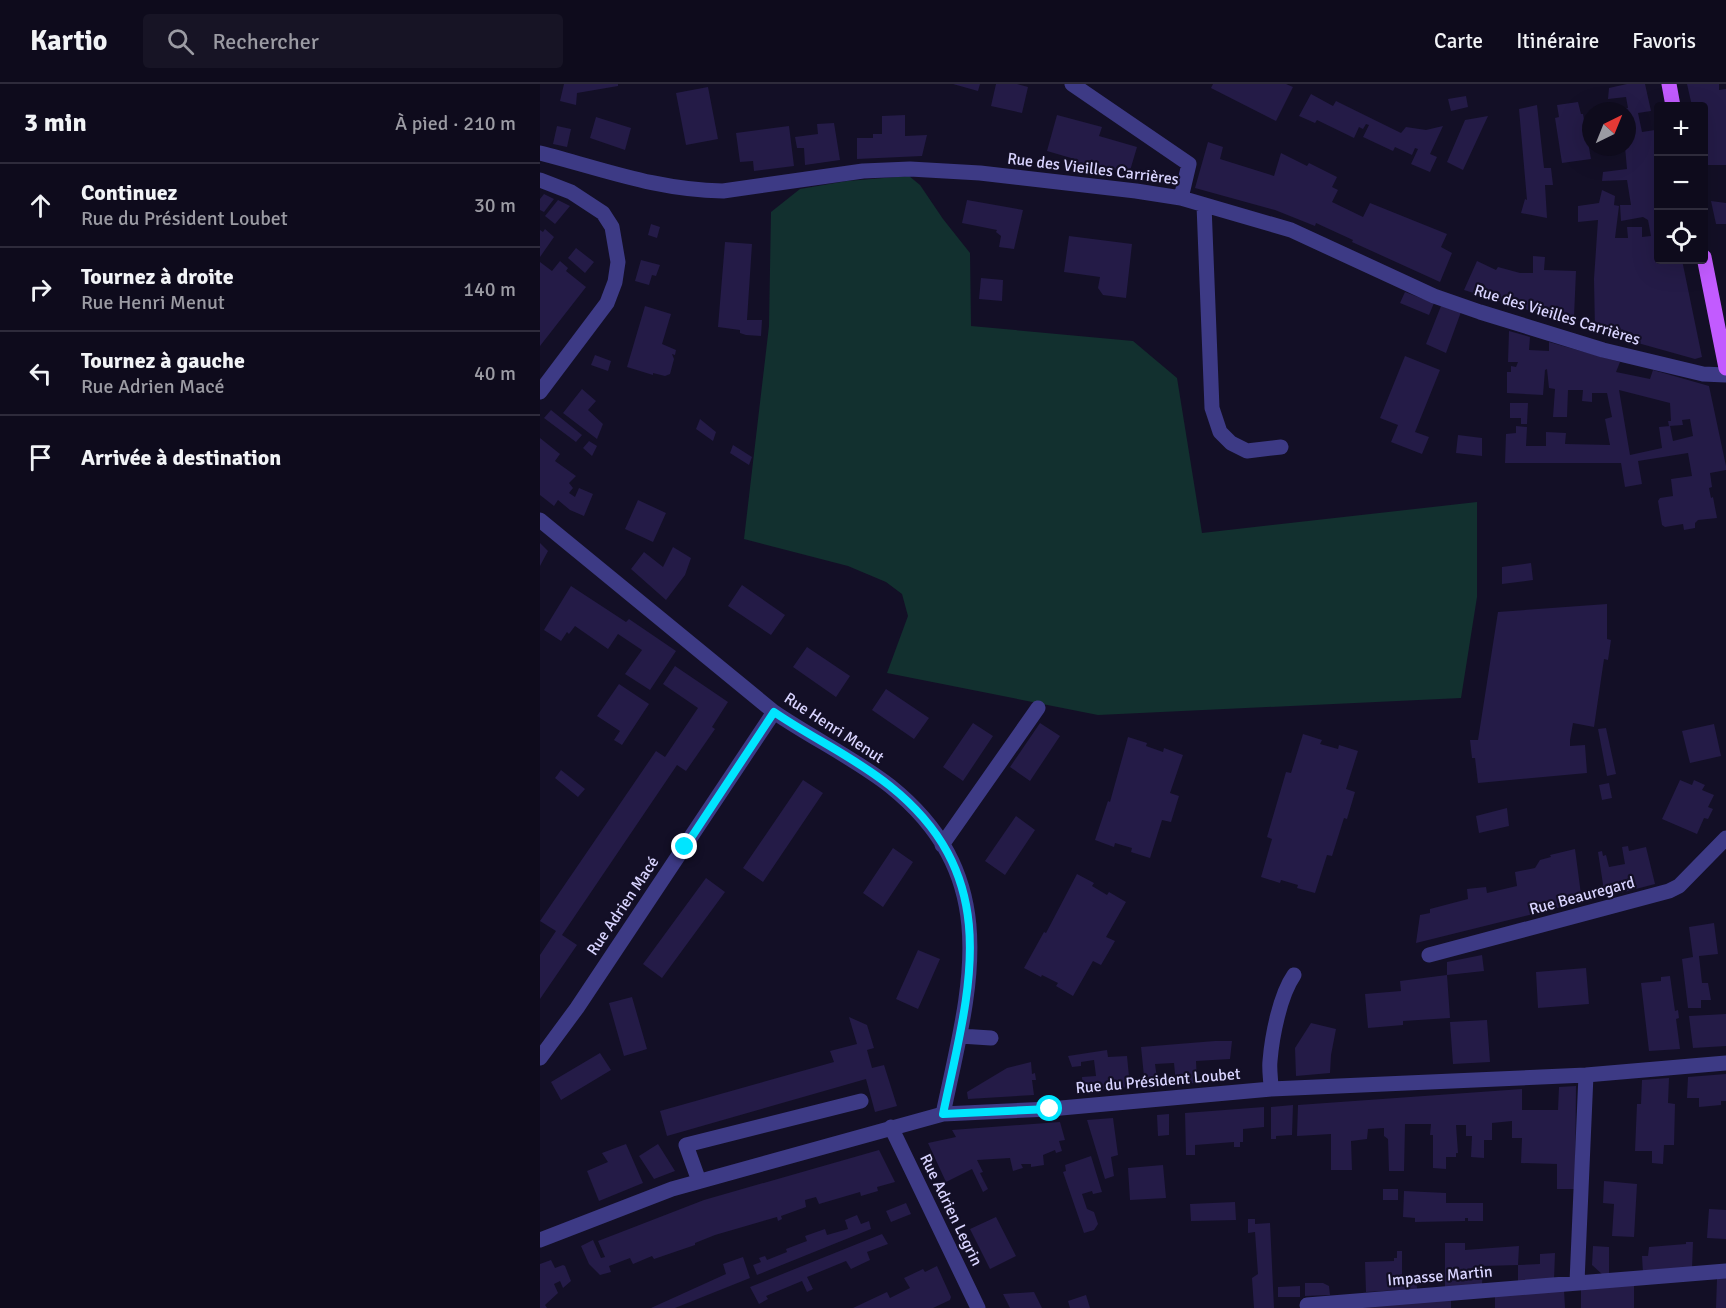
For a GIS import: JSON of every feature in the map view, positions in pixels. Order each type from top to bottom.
[{"type":"main road","points":[[1669,84],[1672,102]]},
{"type":"main road","points":[[1705,264],[1726,368]]},
{"type":"street","points":[[1072,84],[1189,164],[1181,198]]},
{"type":"street","name":"Rue des Vieilles Carrières","points":[[541,154],[644,182],[702,191],[723,191],[862,171],[910,169],[980,173],[1181,198],[1291,230],[1434,296],[1480,312],[1603,350],[1703,374],[1726,375]]},
{"type":"street","points":[[540,180],[572,192],[603,213],[612,227],[618,262],[615,282],[608,303],[540,392]]},
{"type":"street","points":[[1204,205],[1212,408],[1220,432],[1232,443],[1247,451],[1281,447]]},
{"type":"street","name":"Rue Henri Menut","points":[[540,520],[774,712],[890,786],[934,833],[951,861],[963,890],[969,919],[970,980],[943,1114]]},
{"type":"street","points":[[942,845],[1038,708]]},
{"type":"street","name":"Rue Adrien Macé","points":[[540,1058],[577,1008],[774,712]]},
{"type":"street","name":"Rue Beauregard","points":[[1429,954],[1669,891],[1679,886],[1726,838]]},
{"type":"street","points":[[1271,1089],[1269,1062],[1279,1012],[1294,975]]},
{"type":"street","points":[[960,1036],[991,1038]]},
{"type":"street","name":"Rue du Président Loubet","points":[[540,1240],[672,1189],[943,1114],[1050,1109],[1271,1089],[1586,1075],[1726,1063]]},
{"type":"street","points":[[1577,1282],[1586,1075]]},
{"type":"street","points":[[699,1181],[686,1145],[861,1101]]},
{"type":"street","name":"Rue Adrien Legrin","points":[[891,1127],[978,1308]]},
{"type":"street","name":"Impasse Martin","points":[[1307,1305],[1726,1271]]},
{"type":"green space","points":[[909,176],[920,185],[970,253],[971,326],[1133,341],[1177,378],[1202,533],[1477,502],[1477,597],[1461,698],[1098,715],[887,673],[908,616],[902,594],[886,582],[848,566],[744,539],[769,326],[771,212],[800,189],[847,181]]},
{"type":"building","points":[[564,84],[618,84],[618,86],[577,93],[576,105],[560,101]]},
{"type":"building","points":[[953,84],[980,84],[978,91]]},
{"type":"building","points":[[996,84],[1017,84],[1028,87],[1022,113],[991,106]]},
{"type":"building","points":[[1213,84],[1286,84],[1293,87],[1276,121],[1211,88]]},
{"type":"building","points":[[1627,84],[1645,84],[1651,111],[1638,113],[1642,132],[1654,130],[1654,264],[1683,264],[1702,357],[1695,359],[1595,331],[1594,279],[1598,220],[1578,222],[1578,206],[1599,203],[1602,190],[1615,196],[1614,205],[1619,206],[1615,238],[1628,238],[1627,227],[1642,227],[1642,237],[1651,236],[1648,220],[1643,217],[1621,221],[1620,205],[1631,205],[1627,180],[1602,181],[1603,172],[1627,169],[1626,156],[1636,156],[1636,102],[1627,102],[1626,97],[1608,99],[1609,88]]},
{"type":"building","points":[[1687,84],[1719,84],[1719,90],[1726,89],[1726,165],[1708,165],[1708,102],[1691,102]]},
{"type":"building","points":[[708,87],[718,139],[686,145],[676,93]]},
{"type":"building","points":[[1311,94],[1333,106],[1336,101],[1401,133],[1406,127],[1426,130],[1443,126],[1430,154],[1437,157],[1430,172],[1411,164],[1418,149],[1415,148],[1412,155],[1395,147],[1393,151],[1363,137],[1369,125],[1366,124],[1363,129],[1359,127],[1354,138],[1317,120],[1315,123],[1299,116]]},
{"type":"building","points":[[1466,96],[1468,107],[1451,111],[1448,99]]},
{"type":"building","points":[[1578,102],[1582,114],[1582,156],[1590,156],[1591,159],[1562,163],[1555,118],[1559,117],[1557,105]]},
{"type":"building","points":[[1537,105],[1544,168],[1551,168],[1553,185],[1545,185],[1547,218],[1521,213],[1525,199],[1527,200],[1519,109]]},
{"type":"building","points":[[905,115],[905,136],[927,135],[922,156],[857,159],[857,138],[873,138],[873,134],[882,134],[882,116]]},
{"type":"building","points":[[1057,115],[1102,127],[1099,136],[1137,147],[1129,174],[1095,165],[1093,169],[1077,164],[1078,160],[1047,151]]},
{"type":"building","points":[[1488,116],[1463,170],[1447,162],[1465,120]]},
{"type":"building","points":[[596,117],[631,128],[625,150],[590,138]]},
{"type":"building","points":[[834,123],[840,160],[805,165],[804,148],[797,148],[795,137],[818,134],[817,124]]},
{"type":"building","points":[[557,126],[571,129],[567,147],[553,144]]},
{"type":"building","points":[[789,126],[794,166],[754,171],[753,161],[740,162],[736,133]]},
{"type":"building","points":[[1208,142],[1223,147],[1220,159],[1274,176],[1281,153],[1307,166],[1309,163],[1337,177],[1332,187],[1338,190],[1332,202],[1363,217],[1370,203],[1447,234],[1441,247],[1452,253],[1440,282],[1316,223],[1315,226],[1275,210],[1195,188]]},
{"type":"building","points":[[544,194],[554,199],[544,212],[540,210],[540,199]]},
{"type":"building","points":[[558,200],[570,206],[555,224],[545,216]]},
{"type":"building","points":[[967,200],[1023,210],[1014,249],[999,247],[1001,236],[996,232],[997,230],[962,223]]},
{"type":"building","points":[[1711,201],[1726,203],[1726,224],[1716,224]]},
{"type":"building","points":[[651,224],[660,227],[657,238],[648,235]]},
{"type":"building","points":[[545,229],[554,237],[540,257],[540,230],[543,232]]},
{"type":"building","points":[[1069,236],[1132,244],[1126,298],[1103,295],[1098,288],[1100,277],[1064,272]]},
{"type":"building","points":[[725,242],[752,244],[747,320],[762,320],[761,336],[746,335],[740,333],[740,330],[718,327]]},
{"type":"building","points":[[576,248],[594,262],[585,273],[568,258]]},
{"type":"building","points":[[1533,256],[1545,257],[1544,270],[1576,271],[1574,317],[1541,314],[1464,290],[1477,261],[1496,270],[1498,267],[1520,273],[1533,273]]},
{"type":"building","points":[[641,260],[660,265],[656,276],[652,275],[649,285],[635,281]]},
{"type":"building","points":[[560,261],[568,268],[566,271],[586,287],[540,346],[540,262],[552,271]]},
{"type":"building","points":[[981,278],[1003,280],[1002,301],[979,299]]},
{"type":"building","points":[[1405,292],[1434,303],[1429,315],[1400,303]]},
{"type":"building","points":[[645,306],[671,314],[662,344],[676,350],[675,355],[672,354],[674,359],[670,374],[665,376],[627,367]]},
{"type":"building","points":[[1441,306],[1461,312],[1446,353],[1426,344]]},
{"type":"building","points":[[1509,331],[1530,337],[1529,350],[1549,351],[1549,342],[1620,362],[1616,372],[1650,379],[1653,370],[1709,386],[1726,466],[1726,470],[1710,473],[1712,487],[1709,488],[1717,518],[1698,520],[1695,528],[1684,530],[1683,524],[1665,527],[1662,525],[1658,501],[1660,498],[1673,496],[1671,479],[1692,476],[1688,453],[1638,461],[1642,484],[1625,487],[1621,463],[1505,463],[1506,434],[1516,433],[1516,426],[1527,427],[1526,446],[1546,446],[1546,432],[1566,433],[1565,444],[1610,445],[1605,419],[1612,417],[1607,393],[1592,393],[1592,402],[1582,401],[1583,390],[1568,390],[1567,417],[1553,417],[1555,389],[1549,388],[1547,369],[1545,370],[1543,395],[1507,393],[1507,372],[1511,372],[1511,366],[1516,367],[1518,362],[1508,362]],"holes":[[[1619,390],[1670,403],[1669,426],[1683,425],[1682,420],[1690,419],[1693,436],[1673,441],[1670,426],[1659,427],[1662,448],[1630,455]]]},
{"type":"building","points":[[595,355],[611,361],[608,371],[591,365]]},
{"type":"building","points":[[1405,356],[1440,370],[1415,432],[1429,437],[1422,454],[1391,442],[1398,425],[1380,418]]},
{"type":"building","points":[[582,389],[596,401],[588,410],[603,424],[597,439],[563,413]]},
{"type":"building","points":[[1510,403],[1528,403],[1527,424],[1521,424],[1521,418],[1510,418]]},
{"type":"building","points":[[551,410],[582,435],[576,442],[544,418]]},
{"type":"building","points":[[700,419],[716,432],[713,441],[696,429]]},
{"type":"building","points":[[1458,435],[1482,438],[1482,456],[1456,453]]},
{"type":"building","points":[[540,438],[560,454],[555,461],[576,476],[569,483],[573,488],[569,493],[575,497],[579,488],[593,494],[584,516],[570,510],[558,500],[554,506],[540,495]]},
{"type":"building","points":[[589,441],[597,446],[592,456],[583,448]]},
{"type":"building","points":[[733,445],[752,457],[749,465],[730,453]]},
{"type":"building","points":[[638,500],[666,513],[653,542],[625,529]]},
{"type":"building","points":[[540,543],[548,551],[540,566]]},
{"type":"building","points":[[673,547],[691,558],[685,575],[666,600],[631,569],[644,552],[663,567]]},
{"type":"building","points":[[1531,563],[1533,580],[1502,584],[1502,567]]},
{"type":"building","points":[[742,585],[785,615],[771,635],[728,606]]},
{"type":"building","points":[[571,586],[626,622],[629,619],[676,651],[650,690],[625,674],[642,650],[618,634],[608,649],[575,626],[561,641],[544,630]]},
{"type":"building","points":[[1607,604],[1607,639],[1611,640],[1608,660],[1604,659],[1594,727],[1573,723],[1570,740],[1570,746],[1585,745],[1587,773],[1478,783],[1470,740],[1478,740],[1498,612]]},
{"type":"building","points":[[807,647],[850,676],[836,697],[793,667]]},
{"type":"building","points":[[675,666],[728,702],[712,727],[715,729],[686,771],[677,765],[562,935],[577,945],[540,999],[540,955],[556,931],[540,921],[656,751],[665,757],[698,708],[663,684]]},
{"type":"building","points":[[619,684],[649,704],[622,745],[614,740],[620,731],[597,716]]},
{"type":"building","points":[[886,689],[929,718],[914,739],[872,710]]},
{"type":"building","points":[[973,723],[993,736],[963,781],[943,767]]},
{"type":"building","points":[[1040,723],[1060,736],[1030,781],[1010,767]]},
{"type":"building","points":[[1714,724],[1721,756],[1690,763],[1682,731]]},
{"type":"building","points":[[1606,728],[1616,774],[1607,776],[1598,729]]},
{"type":"building","points":[[1303,734],[1322,740],[1320,744],[1338,749],[1339,745],[1358,751],[1346,789],[1355,792],[1347,819],[1344,818],[1332,856],[1327,855],[1315,893],[1297,888],[1298,885],[1281,880],[1280,883],[1261,877],[1272,839],[1267,837],[1286,772],[1291,773]]},
{"type":"building","points":[[1128,737],[1147,743],[1146,746],[1163,752],[1164,748],[1183,755],[1170,793],[1179,796],[1171,822],[1162,820],[1150,858],[1131,852],[1132,848],[1115,843],[1114,847],[1095,840],[1108,801],[1110,802]]},
{"type":"building","points":[[561,770],[585,789],[578,797],[555,778]]},
{"type":"building","points":[[803,780],[823,793],[763,882],[743,868]]},
{"type":"building","points":[[1680,780],[1692,785],[1694,780],[1705,785],[1702,790],[1714,795],[1708,807],[1713,809],[1708,819],[1704,818],[1697,834],[1662,819]]},
{"type":"building","points":[[1609,783],[1612,798],[1602,800],[1599,785]]},
{"type":"building","points":[[1507,808],[1509,826],[1479,833],[1476,816]]},
{"type":"building","points":[[1016,816],[1035,830],[1005,875],[985,861]]},
{"type":"building","points":[[1628,846],[1629,851],[1646,847],[1655,884],[1605,897],[1598,852],[1602,851],[1603,856],[1606,855],[1609,867],[1625,864],[1622,847]]},
{"type":"building","points":[[893,848],[913,862],[883,907],[863,893]]},
{"type":"building","points":[[1575,849],[1582,902],[1416,943],[1420,915],[1430,913],[1430,909],[1468,899],[1467,889],[1486,887],[1487,893],[1517,886],[1515,872],[1535,868],[1540,860],[1551,857],[1550,855]]},
{"type":"building","points":[[1077,874],[1094,883],[1092,886],[1107,895],[1109,892],[1126,902],[1106,937],[1115,941],[1101,965],[1093,961],[1073,996],[1056,986],[1058,983],[1024,968],[1044,932],[1046,933]]},
{"type":"building","points":[[706,878],[725,892],[662,978],[643,964]]},
{"type":"building","points":[[1714,923],[1718,954],[1699,956],[1702,983],[1708,983],[1711,1000],[1701,1000],[1701,1008],[1688,1008],[1682,959],[1693,957],[1689,927]]},
{"type":"building","points":[[918,950],[940,959],[918,1009],[896,999]]},
{"type":"building","points":[[1482,955],[1484,971],[1447,975],[1447,962]]},
{"type":"building","points":[[1586,968],[1589,1004],[1538,1008],[1536,972]]},
{"type":"building","points":[[1447,975],[1450,1018],[1403,1021],[1403,1025],[1368,1028],[1365,994],[1401,991],[1400,981]]},
{"type":"building","points":[[1670,976],[1675,1011],[1678,1010],[1679,1018],[1676,1019],[1680,1049],[1649,1051],[1641,983],[1661,981],[1661,977]]},
{"type":"building","points":[[632,997],[647,1049],[624,1056],[609,1003]]},
{"type":"building","points":[[1726,1014],[1726,1046],[1693,1048],[1689,1016]]},
{"type":"building","points":[[849,1017],[867,1025],[874,1048],[867,1050],[872,1068],[884,1065],[897,1106],[875,1112],[866,1079],[667,1136],[660,1111],[834,1062],[830,1051],[857,1044]]},
{"type":"building","points":[[1487,1020],[1490,1062],[1453,1064],[1450,1022]]},
{"type":"building","points":[[1311,1023],[1336,1029],[1330,1073],[1296,1076],[1295,1048]]},
{"type":"building","points":[[1232,1041],[1230,1059],[1196,1061],[1197,1083],[1176,1084],[1174,1063],[1155,1064],[1158,1086],[1145,1086],[1141,1047]]},
{"type":"building","points":[[1107,1050],[1108,1057],[1127,1056],[1130,1087],[1083,1091],[1082,1077],[1096,1076],[1094,1060],[1081,1062],[1081,1066],[1072,1067],[1068,1056]]},
{"type":"building","points":[[600,1053],[611,1070],[561,1100],[551,1082]]},
{"type":"building","points":[[1031,1062],[1032,1074],[1035,1073],[1036,1080],[1032,1080],[1034,1095],[968,1099],[967,1092],[1007,1068]]},
{"type":"building","points":[[1726,1074],[1726,1101],[1721,1101],[1721,1105],[1699,1107],[1699,1098],[1687,1098],[1688,1077]]},
{"type":"building","points":[[1669,1078],[1668,1103],[1675,1104],[1674,1145],[1664,1145],[1663,1164],[1652,1163],[1652,1151],[1635,1151],[1637,1104],[1641,1104],[1642,1080]]},
{"type":"building","points":[[1576,1086],[1575,1189],[1557,1189],[1557,1164],[1521,1163],[1522,1138],[1512,1138],[1512,1121],[1492,1123],[1492,1140],[1484,1140],[1484,1158],[1471,1157],[1472,1136],[1466,1136],[1466,1125],[1456,1125],[1458,1153],[1456,1157],[1446,1157],[1446,1169],[1433,1168],[1431,1124],[1405,1124],[1404,1171],[1389,1171],[1388,1139],[1384,1136],[1384,1128],[1368,1129],[1367,1139],[1351,1141],[1352,1170],[1331,1170],[1331,1134],[1297,1136],[1298,1105],[1522,1089],[1522,1110],[1558,1110],[1559,1087]]},
{"type":"building","points":[[1293,1105],[1292,1135],[1276,1136],[1276,1139],[1271,1139],[1271,1107]]},
{"type":"building","points":[[1264,1107],[1264,1127],[1243,1129],[1243,1142],[1240,1142],[1240,1147],[1234,1147],[1234,1142],[1195,1145],[1195,1155],[1186,1155],[1185,1113]]},
{"type":"building","points":[[1169,1114],[1169,1135],[1158,1136],[1157,1115]]},
{"type":"building","points":[[1113,1118],[1118,1155],[1111,1157],[1114,1176],[1105,1179],[1087,1120]]},
{"type":"building","points":[[1060,1122],[1065,1140],[1059,1141],[1062,1151],[1056,1153],[1055,1150],[1043,1155],[1044,1165],[1031,1167],[1031,1164],[1021,1164],[1023,1168],[1013,1171],[1010,1158],[977,1160],[983,1172],[980,1173],[988,1189],[983,1192],[972,1169],[946,1182],[928,1143],[956,1137],[952,1130]]},
{"type":"building","points":[[626,1144],[643,1183],[599,1201],[587,1171],[608,1162],[602,1153]]},
{"type":"building","points":[[658,1144],[675,1171],[654,1179],[639,1156]]},
{"type":"building","points":[[879,1150],[895,1182],[877,1187],[878,1191],[861,1196],[860,1192],[819,1204],[816,1197],[805,1200],[806,1207],[781,1216],[782,1219],[778,1221],[777,1217],[715,1235],[695,1245],[654,1259],[652,1256],[633,1264],[630,1258],[609,1266],[611,1272],[600,1275],[589,1264],[581,1246],[593,1240],[601,1258],[605,1257],[598,1241],[704,1200]]},
{"type":"building","points":[[1091,1156],[1102,1192],[1093,1194],[1092,1191],[1082,1194],[1087,1209],[1094,1212],[1098,1224],[1094,1230],[1084,1233],[1063,1172],[1066,1171],[1065,1165]]},
{"type":"building","points":[[1163,1165],[1166,1198],[1130,1200],[1128,1168]]},
{"type":"building","points":[[1604,1181],[1637,1184],[1634,1237],[1612,1236],[1614,1204],[1603,1203]]},
{"type":"building","points":[[1383,1189],[1398,1189],[1398,1200],[1383,1200]]},
{"type":"building","points":[[1404,1191],[1446,1193],[1446,1203],[1483,1203],[1483,1221],[1468,1221],[1468,1218],[1465,1218],[1465,1221],[1415,1222],[1415,1218],[1403,1217]]},
{"type":"building","points":[[1235,1202],[1236,1220],[1191,1221],[1190,1204]]},
{"type":"building","points":[[906,1203],[911,1214],[891,1222],[886,1211]]},
{"type":"building","points":[[1709,1209],[1726,1210],[1726,1239],[1707,1238]]},
{"type":"building","points":[[857,1215],[861,1224],[869,1221],[871,1229],[757,1275],[753,1265],[761,1262],[759,1258],[765,1256],[767,1260],[787,1252],[786,1249],[807,1241],[805,1236],[825,1229],[827,1235],[848,1229],[845,1220]]},
{"type":"building","points":[[996,1217],[1016,1256],[990,1269],[970,1229]]},
{"type":"building","points":[[1248,1219],[1255,1219],[1255,1224],[1270,1223],[1274,1308],[1254,1308],[1252,1278],[1258,1274],[1255,1232],[1248,1233]]},
{"type":"building","points":[[882,1234],[888,1244],[867,1252],[870,1260],[851,1269],[846,1261],[807,1277],[813,1289],[807,1292],[802,1281],[766,1296],[768,1299],[759,1304],[750,1287]]},
{"type":"building","points":[[1686,1242],[1693,1242],[1692,1269],[1643,1273],[1642,1256],[1648,1256],[1649,1247],[1686,1244]]},
{"type":"building","points":[[1445,1243],[1465,1243],[1465,1250],[1519,1246],[1518,1265],[1483,1266],[1482,1285],[1445,1287]]},
{"type":"building","points":[[1593,1246],[1609,1247],[1609,1275],[1603,1275],[1592,1265]]},
{"type":"building","points":[[1397,1251],[1402,1251],[1402,1277],[1416,1276],[1417,1289],[1366,1292],[1365,1262],[1394,1261],[1394,1258],[1397,1258]]},
{"type":"building","points":[[1555,1253],[1554,1280],[1518,1282],[1518,1265],[1540,1264],[1540,1254]]},
{"type":"building","points":[[743,1257],[750,1278],[675,1308],[651,1308],[726,1274],[723,1264]]},
{"type":"building","points":[[551,1260],[555,1268],[565,1266],[571,1281],[563,1288],[560,1281],[554,1284],[558,1293],[545,1305],[547,1308],[540,1308],[540,1264]]},
{"type":"building","points":[[937,1266],[951,1297],[950,1300],[933,1308],[853,1308],[887,1292],[890,1298],[910,1288],[904,1278],[923,1269],[925,1272]]},
{"type":"building","points":[[1726,1278],[1726,1308],[1716,1308],[1717,1279]]},
{"type":"building","points":[[1305,1283],[1323,1283],[1329,1286],[1330,1295],[1305,1296]]},
{"type":"building","points":[[1634,1285],[1634,1308],[1581,1308],[1581,1289]]},
{"type":"building","points":[[1300,1286],[1300,1297],[1278,1297],[1278,1287]]},
{"type":"building","points":[[1564,1290],[1565,1308],[1495,1308],[1495,1295]]},
{"type":"building","points":[[1034,1292],[1042,1308],[1010,1308],[1003,1294]]},
{"type":"building","points":[[1086,1295],[1090,1308],[1070,1308],[1068,1301]]},
{"type":"building","points":[[1451,1299],[1451,1308],[1343,1308]]},
{"type":"route","points":[[685,847],[774,712],[805,734],[858,764],[890,786],[934,833],[951,861],[963,890],[969,919],[970,980],[943,1114],[1050,1109]]}]
